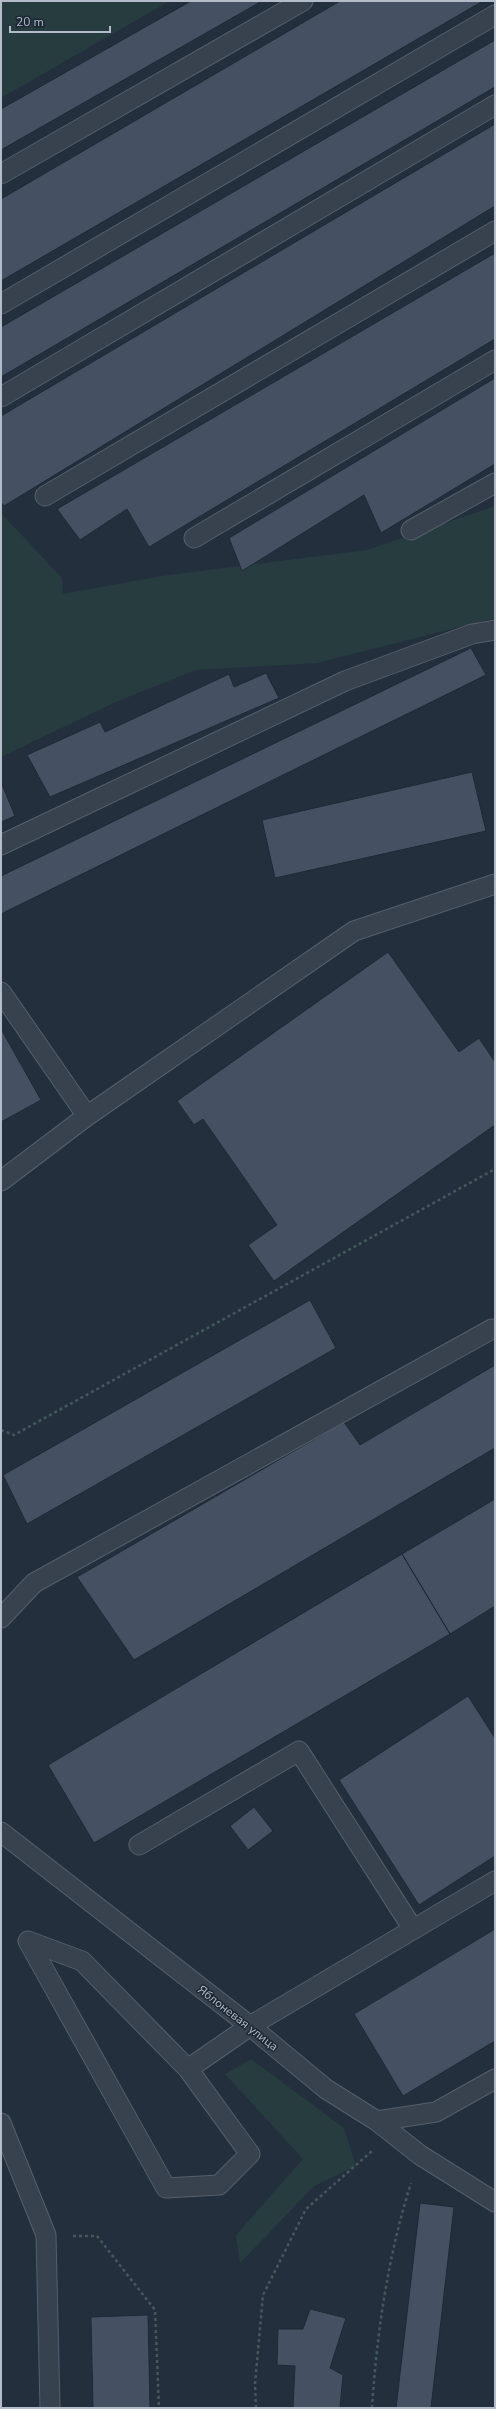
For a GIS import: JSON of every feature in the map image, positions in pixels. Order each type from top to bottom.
[{"type":"lane","points":[[1,174],[303,1]]},
{"type":"lane","points":[[1,304],[495,15]]},
{"type":"lane","points":[[1,397],[495,105]]},
{"type":"lane","points":[[45,496],[495,231]]},
{"type":"lane","points":[[194,538],[495,360]]},
{"type":"lane","points":[[411,530],[495,484]]},
{"type":"lane","points":[[1,845],[345,680],[472,634],[495,630]]},
{"type":"lane","points":[[1,1181],[87,1116],[354,932],[492,890]]},
{"type":"lane","points":[[1,992],[87,1116]]},
{"type":"lane","points":[[1,1618],[34,1584],[492,1329]]},
{"type":"lane","points":[[139,1846],[299,1750],[413,1929]]},
{"type":"lane","name":"Яблоневая улица","points":[[1,1832],[250,2026],[326,2089],[377,2121],[420,2155],[495,2202]]},
{"type":"lane","points":[[188,2069],[250,2026],[495,1880]]},
{"type":"lane","points":[[28,1941],[82,1960],[188,2069],[250,2154],[219,2184],[166,2188],[28,1941]]},
{"type":"lane","points":[[377,2121],[436,2112],[495,2078]]},
{"type":"lane","points":[[1,2124],[46,2235],[50,2408]]},
{"type":"path","points":[[1,1430],[14,1435],[495,1170]]},
{"type":"path","points":[[256,2408],[256,2384],[263,2294],[306,2209],[371,2152],[396,2136]]},
{"type":"path","points":[[372,2408],[378,2338],[388,2267],[404,2206],[420,2155]]},
{"type":"path","points":[[46,2235],[97,2236],[155,2310],[159,2408]]},
{"type":"green space","points":[[1,1],[170,1],[1,98]]},
{"type":"green space","points":[[495,506],[495,618],[317,663],[196,670],[118,701],[1,757],[1,513],[62,578],[63,594],[162,576],[367,550]]},
{"type":"green space","points":[[251,2059],[344,2128],[356,2166],[314,2186],[240,2263],[236,2235],[303,2159],[225,2074]]},
{"type":"building","points":[[191,1],[262,1],[1,150],[1,109]]},
{"type":"building","points":[[340,1],[483,1],[1,281],[1,199]]},
{"type":"building","points":[[495,40],[495,87],[1,377],[1,327]]},
{"type":"building","points":[[495,124],[495,206],[4,506],[1,502],[1,416]]},
{"type":"building","points":[[495,253],[495,339],[149,547],[127,509],[80,540],[57,509]]},
{"type":"building","points":[[495,378],[495,464],[381,533],[364,495],[242,571],[229,538]]},
{"type":"building","points":[[471,648],[486,675],[1,914],[1,876]]},
{"type":"building","points":[[266,673],[279,698],[50,797],[27,755],[100,722],[105,732],[229,674],[234,687]]},
{"type":"building","points":[[472,772],[486,831],[275,878],[262,820]]},
{"type":"building","points":[[1,782],[15,816],[1,822]]},
{"type":"building","points":[[388,952],[459,1052],[479,1038],[495,1062],[495,1125],[274,1281],[248,1245],[277,1225],[203,1119],[194,1125],[177,1101]]},
{"type":"building","points":[[1,1029],[41,1100],[1,1122]]},
{"type":"building","points":[[310,1300],[336,1348],[27,1524],[3,1475]]},
{"type":"building","points":[[495,1365],[495,1448],[134,1660],[77,1577],[344,1422],[360,1445]]},
{"type":"building","points":[[495,1499],[495,1606],[450,1634],[402,1554]]},
{"type":"building","points":[[402,1554],[450,1634],[94,1843],[48,1765]]},
{"type":"building","points":[[468,1696],[495,1738],[495,1856],[419,1905],[339,1780]]},
{"type":"building","points":[[254,1807],[273,1831],[248,1850],[230,1826]]},
{"type":"building","points":[[495,1929],[495,2041],[403,2096],[354,2014]]},
{"type":"building","points":[[420,2203],[454,2207],[431,2408],[396,2408]]},
{"type":"building","points":[[310,2309],[346,2318],[330,2368],[343,2375],[340,2408],[293,2408],[295,2366],[277,2365],[278,2329],[303,2329]]},
{"type":"building","points":[[148,2315],[150,2408],[93,2408],[91,2317]]}]
